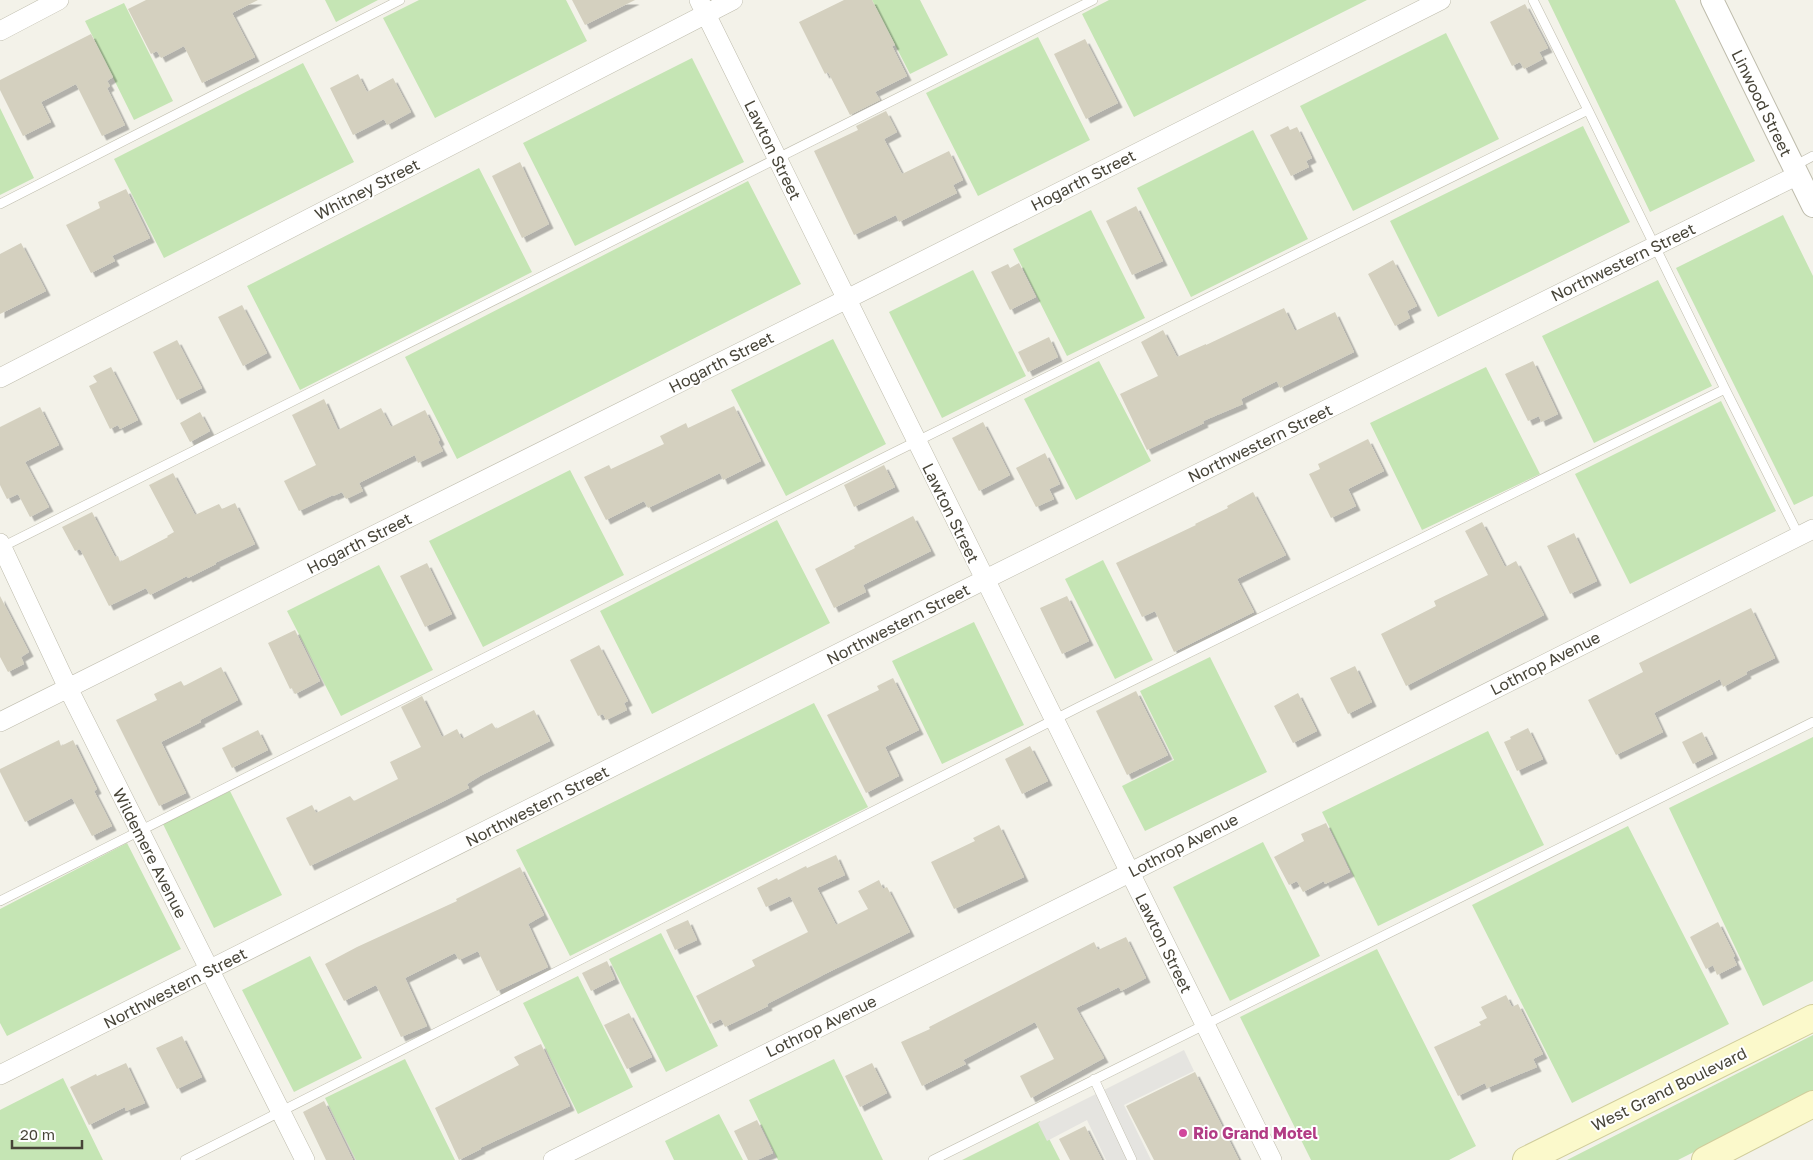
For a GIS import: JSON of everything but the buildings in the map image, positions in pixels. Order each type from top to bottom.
[{"type":"main road","name":"West Grand Boulevard","points":[[1526,1160],[1813,1018]]},
{"type":"main road","points":[[1705,1160],[1813,1104]]},
{"type":"street","points":[[0,31],[59,0]]},
{"type":"street","name":"Whitney Street","points":[[0,378],[702,7],[733,0]]},
{"type":"street","name":"Hogarth Street","points":[[0,722],[1441,0]]},
{"type":"street","name":"Linwood Street","points":[[1712,0],[1802,166],[1813,206]]},
{"type":"street","name":"Lawton Street","points":[[702,7],[1053,721],[1272,1160]]},
{"type":"street","name":"Northwestern Street","points":[[0,1075],[984,580],[1655,246],[1802,166]]},
{"type":"street","name":"Lothrop Avenue","points":[[553,1160],[1129,873],[1806,532]]},
{"type":"street","name":"Wildemere Avenue","points":[[1,546],[68,688],[305,1160]]},
{"type":"lane","points":[[0,204],[400,0]]},
{"type":"lane","points":[[1,546],[1093,0]]},
{"type":"lane","points":[[1533,0],[1724,389],[1806,532]]},
{"type":"lane","points":[[0,901],[917,442],[1588,110]]},
{"type":"lane","points":[[184,1160],[1053,721],[1724,389]]},
{"type":"lane","points":[[934,1160],[1813,722]]},
{"type":"lane","points":[[1094,1079],[1132,1160]]},
{"type":"green space","points":[[325,0],[378,0],[336,22]]},
{"type":"green space","points":[[419,0],[566,0],[587,41],[435,118],[383,18]]},
{"type":"green space","points":[[872,0],[920,0],[948,55],[910,74]]},
{"type":"green space","points":[[1109,0],[1367,0],[1134,117],[1082,14]]},
{"type":"green space","points":[[1548,0],[1675,0],[1755,161],[1650,212]]},
{"type":"green space","points":[[124,3],[173,101],[134,120],[85,21]]},
{"type":"green space","points":[[1446,33],[1499,139],[1353,211],[1300,106]]},
{"type":"green space","points":[[1038,37],[1090,140],[978,196],[926,93]]},
{"type":"green space","points":[[692,58],[744,162],[575,246],[523,143]]},
{"type":"green space","points":[[303,63],[354,162],[164,258],[114,159]]},
{"type":"green space","points":[[0,108],[34,178],[0,195]]},
{"type":"green space","points":[[1583,126],[1630,222],[1438,317],[1390,221]]},
{"type":"green space","points":[[1253,130],[1308,239],[1191,297],[1137,188]]},
{"type":"green space","points":[[479,168],[532,272],[300,390],[247,286]]},
{"type":"green space","points":[[748,181],[801,284],[457,459],[405,357]]},
{"type":"green space","points":[[1091,210],[1145,318],[1067,356],[1013,249]]},
{"type":"green space","points":[[1783,215],[1813,276],[1813,496],[1794,505],[1676,268]]},
{"type":"green space","points":[[973,270],[1026,376],[942,418],[889,312]]},
{"type":"green space","points":[[1658,280],[1712,386],[1594,443],[1542,336]]},
{"type":"green space","points":[[833,339],[886,444],[786,496],[731,390]]},
{"type":"green space","points":[[1099,361],[1151,461],[1076,500],[1024,399]]},
{"type":"green space","points":[[1486,367],[1540,474],[1422,530],[1370,423]]},
{"type":"green space","points":[[1721,401],[1776,511],[1630,584],[1575,474]]},
{"type":"green space","points":[[570,470],[624,575],[483,647],[429,541]]},
{"type":"green space","points":[[777,520],[830,623],[652,714],[600,611]]},
{"type":"green space","points":[[1103,560],[1153,660],[1115,679],[1065,579]]},
{"type":"green space","points":[[379,565],[433,670],[341,716],[287,611]]},
{"type":"green space","points":[[974,622],[1024,725],[942,764],[892,661]]},
{"type":"green space","points":[[1210,657],[1267,772],[1145,831],[1122,786],[1174,760],[1140,691]]},
{"type":"green space","points":[[814,703],[868,807],[570,956],[516,850]]},
{"type":"green space","points":[[1488,731],[1544,845],[1378,926],[1322,812]]},
{"type":"green space","points":[[1813,737],[1813,981],[1763,1006],[1669,808]]},
{"type":"green space","points":[[230,791],[282,895],[214,928],[163,824]]},
{"type":"green space","points":[[1628,826],[1729,1024],[1572,1103],[1472,905]]},
{"type":"green space","points":[[1263,842],[1320,956],[1230,1001],[1173,887]]},
{"type":"green space","points":[[127,843],[181,949],[7,1036],[0,1023],[0,909]]},
{"type":"green space","points":[[661,933],[718,1046],[666,1072],[609,959]]},
{"type":"green space","points":[[1377,949],[1476,1146],[1449,1160],[1311,1160],[1240,1017]]},
{"type":"green space","points":[[310,956],[362,1058],[294,1092],[242,990]]},
{"type":"green space","points":[[578,976],[633,1087],[578,1114],[523,1003]]},
{"type":"green space","points":[[1813,1035],[1813,1092],[1678,1160],[1567,1160]]},
{"type":"green space","points":[[405,1059],[455,1160],[356,1160],[325,1098]]},
{"type":"green space","points":[[834,1059],[883,1160],[778,1160],[749,1100]]},
{"type":"green space","points":[[63,1078],[103,1160],[0,1160],[0,1110]]},
{"type":"green space","points":[[719,1114],[743,1160],[674,1160],[665,1141]]},
{"type":"green space","points":[[1040,1121],[1060,1160],[962,1160]]},
{"type":"shaded area","points":[[1184,1050],[1194,1071],[1124,1105],[1151,1160],[1106,1160],[1087,1120],[1047,1141],[1038,1123]]},
{"type":"place","name":"Rio Grand Motel","points":[[1183,1133]]}]
